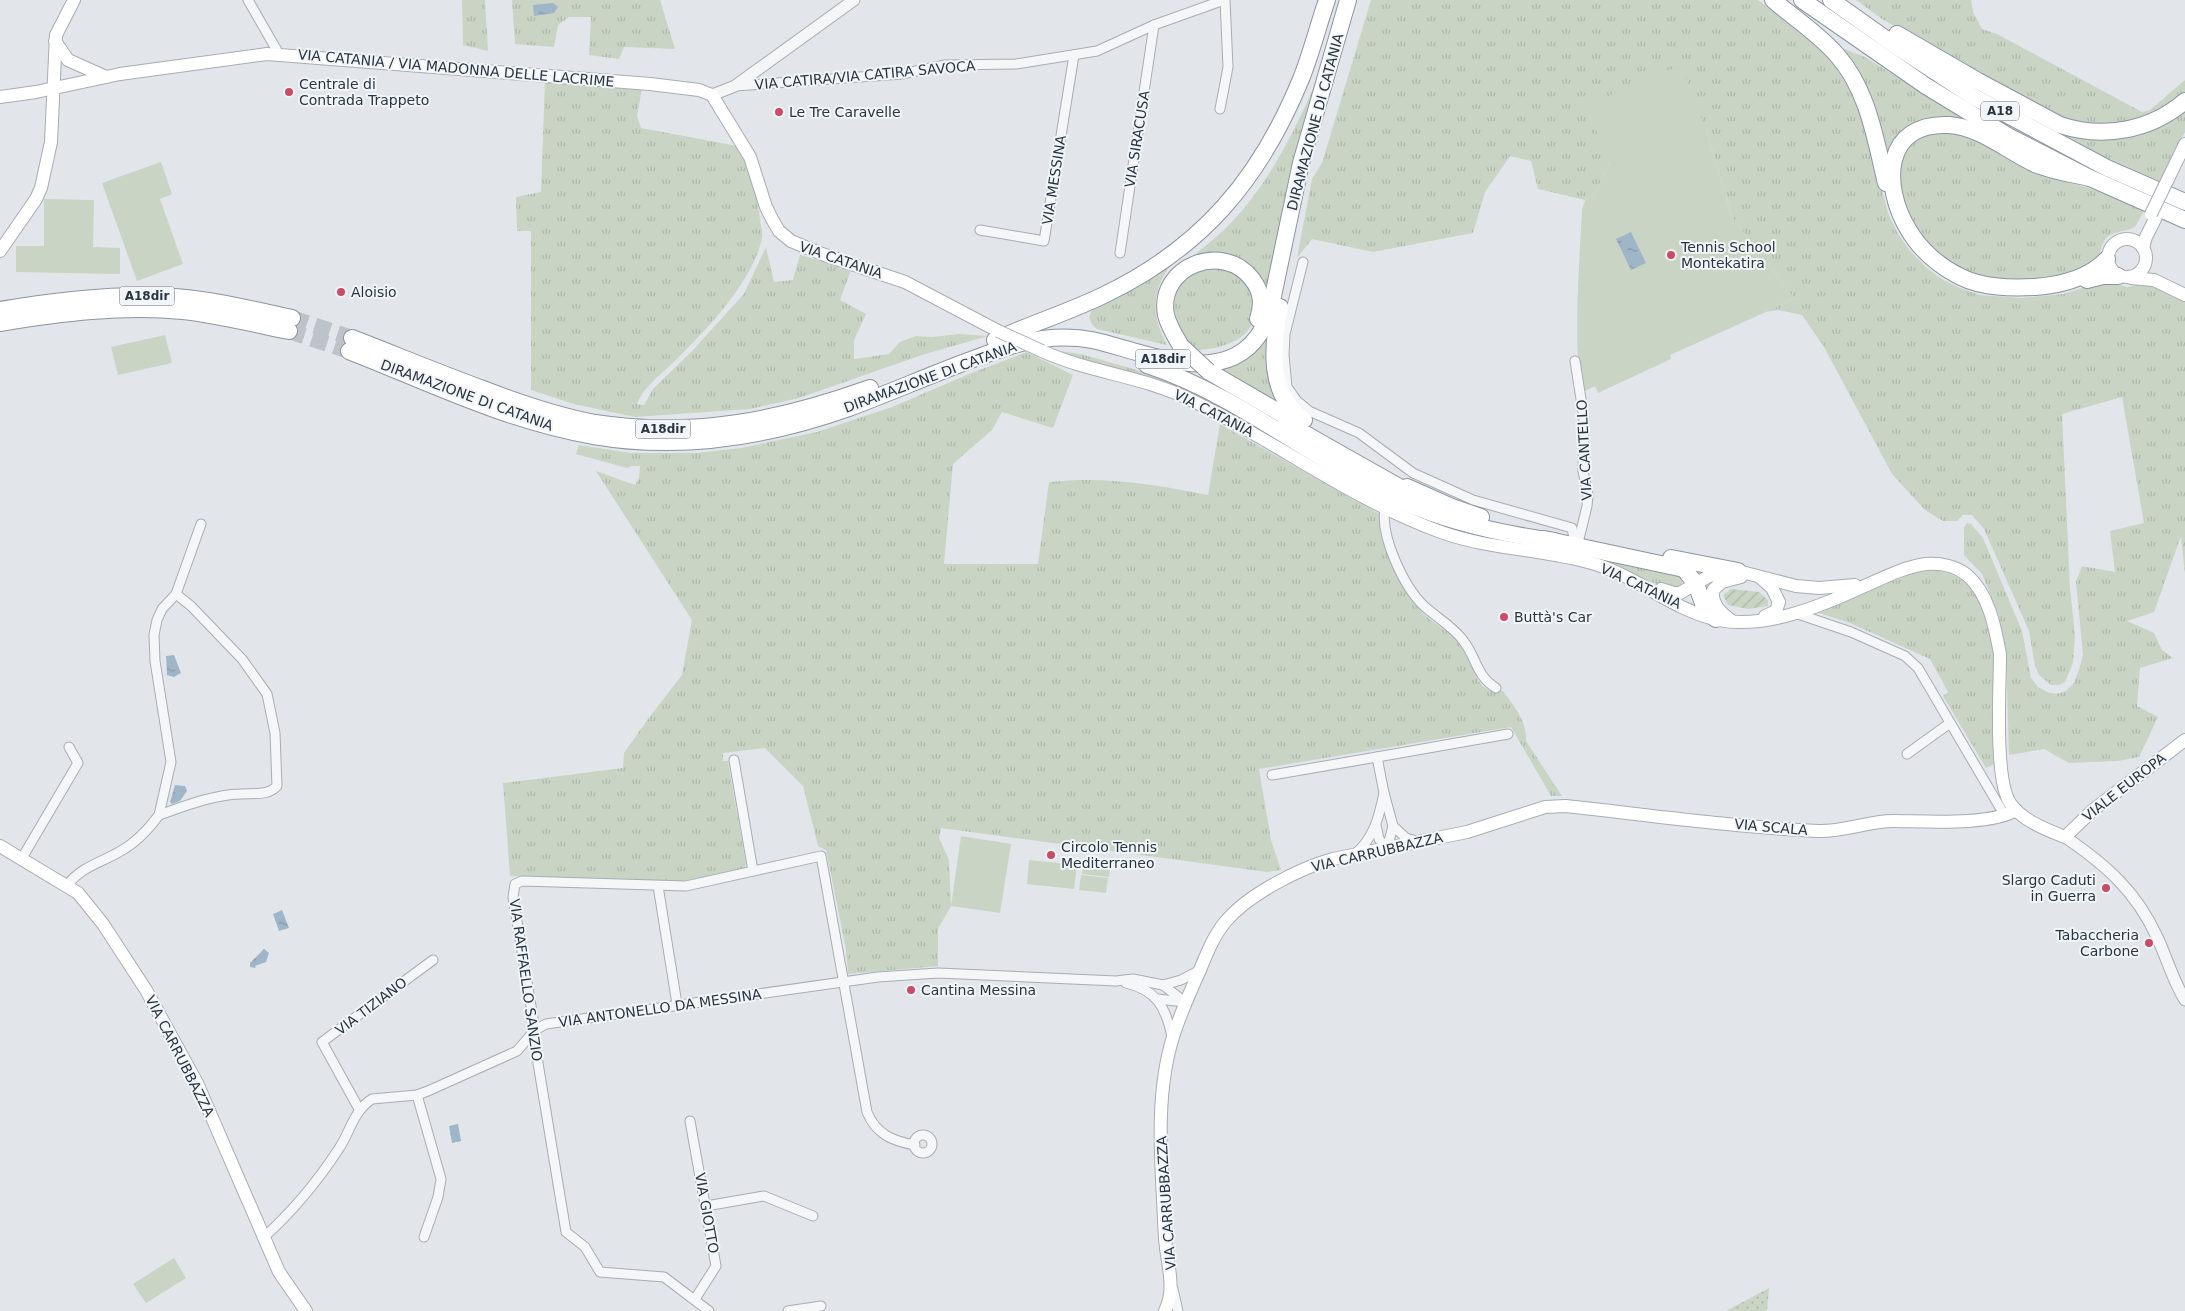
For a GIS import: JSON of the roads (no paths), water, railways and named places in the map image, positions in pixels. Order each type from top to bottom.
[{"type":"highway","points":[[1273,140],[1279,114],[1318,0]]},
{"type":"highway","name":"DIRAMAZIONE DI CATANIA","points":[[1327,0],[1302,77],[1273,140],[1258,165],[1236,194],[1203,228],[1169,257],[1104,295],[976,349],[850,395],[780,415],[734,425],[666,429],[594,422],[541,409],[351,344],[482,403],[537,422],[568,431],[616,440],[666,443],[736,438],[787,426],[850,407],[976,358],[1025,342],[1041,339],[1056,337],[1090,340],[1168,361],[1196,364],[1225,360],[1245,350],[1260,335],[1269,316],[1301,163],[1347,2]]},
{"type":"highway","points":[[1773,0],[1830,48],[1854,77],[1871,120],[1897,221],[1910,243],[1937,270],[1971,287],[2012,293],[2055,290],[2093,278],[2124,277]]},
{"type":"highway","points":[[1796,0],[1838,26]]},
{"type":"highway","name":"A18","points":[[1802,0],[1926,86],[2008,136],[2090,178],[2185,220]]},
{"type":"highway","points":[[1832,0],[1863,14],[1978,82],[2060,125],[2073,129],[2103,132],[2130,129],[2158,119],[2185,101]]},
{"type":"highway","name":"A18","points":[[1832,0],[1893,44],[1974,97],[2107,168],[2184,205]]},
{"type":"highway","points":[[1347,2],[1335,66],[1308,173],[1277,322],[1273,353],[1275,372],[1281,392],[1292,410],[1361,461]]},
{"type":"highway","points":[[1347,2],[1304,98],[1268,169],[1236,210],[1176,265],[1163,283],[1159,301],[1160,321],[1178,348],[1203,371],[1427,503],[1484,524],[1554,541],[1674,565],[1684,569],[1696,584],[1705,609],[1716,619]]},
{"type":"highway","points":[[1313,121],[1335,66]]},
{"type":"highway","points":[[2090,178],[2036,164],[1976,132],[1951,125],[1927,128],[1908,138],[1896,150],[1891,168],[1898,206],[1908,230],[1930,256],[1962,278],[1996,286],[2041,286],[2067,281],[2091,273],[2107,259]]},
{"type":"highway","points":[[2130,196],[2184,205]]},
{"type":"highway","points":[[976,349],[1043,331],[1066,330],[1105,334],[1180,353],[1204,354],[1223,350],[1241,341],[1248,335],[1257,322],[1260,312],[1261,296],[1243,269],[1228,261],[1212,260],[1187,268],[1173,280],[1167,294],[1166,313],[1178,348]]},
{"type":"highway","name":"A18dir","points":[[0,310],[46,302],[126,296],[168,297],[235,306],[290,325],[182,311],[125,309],[49,315],[0,323]]},
{"type":"highway","points":[[850,407],[895,395],[978,363],[1027,347],[1057,345],[1077,347],[1148,366],[1189,382],[1221,398],[1378,490],[1412,506],[1502,534],[1554,541]]},
{"type":"highway","points":[[1203,371],[1409,488],[1469,513],[1518,526],[1750,574]]},
{"type":"main road","points":[[0,251],[36,199],[41,188],[51,142],[55,42],[59,26],[74,0]]},
{"type":"main road","points":[[55,42],[68,60],[73,72],[69,85]]},
{"type":"main road","name":"VIA CATANIA / VIA MADONNA DELLE LACRIME","points":[[0,97],[189,64],[279,54],[650,84],[699,90],[712,95]]},
{"type":"main road","points":[[55,59],[69,85]]},
{"type":"main road","points":[[68,60],[106,77]]},
{"type":"main road","name":"VIA CATANIA","points":[[712,95],[750,157],[766,207],[772,219],[779,231],[791,241],[822,254],[905,282],[998,331],[1071,363],[1145,381],[1188,398],[1231,420],[1385,509],[1438,531],[1464,539],[1580,560],[1621,574],[1652,592],[1716,619],[1736,622],[1761,621],[1795,612],[1854,591],[1885,577],[1923,565],[1946,565],[1967,575],[1985,599],[1997,635],[2000,654],[2001,772],[2010,813]]},
{"type":"main road","points":[[2172,178],[2185,144]]},
{"type":"main road","points":[[2124,277],[2142,271],[2146,237],[2153,216],[2185,157]]},
{"type":"main road","points":[[2130,239],[2153,216]]},
{"type":"main road","points":[[2166,284],[2138,242],[2122,239],[2114,243],[2109,250],[2107,259],[2110,269],[2124,277],[2154,280],[2166,284],[2185,295]]},
{"type":"main road","points":[[1621,574],[1674,594],[1680,593],[1709,576],[1750,574],[1796,586],[1819,588],[1853,585],[1885,577]]},
{"type":"main road","points":[[1750,574],[1777,597],[1778,606],[1776,611],[1767,616],[1736,622],[1716,606],[1713,600],[1713,590],[1722,582],[1750,574]]},
{"type":"main road","name":"VIALE EUROPA","points":[[2065,836],[2093,810],[2185,740]]},
{"type":"main road","name":"VIA SCALA","points":[[1526,812],[1545,807],[1566,806],[1820,831],[1876,821],[1965,820],[2010,813]]},
{"type":"main road","name":"VIA CARRUBBAZZA","points":[[1165,1311],[1170,1296],[1171,1282],[1166,1239],[1161,1127],[1165,1076],[1172,1038],[1185,1002],[1216,934],[1233,913],[1294,874],[1318,864],[1468,832],[1526,812]]},
{"type":"main road","points":[[2010,813],[2065,836]]},
{"type":"main road","name":"VIA CARRUBBAZZA","points":[[0,846],[67,885],[86,900],[146,990],[197,1083],[279,1272],[306,1311]]},
{"type":"street","points":[[248,0],[279,54]]},
{"type":"street","points":[[712,95],[735,86],[854,0]]},
{"type":"street","points":[[1220,109],[1228,67],[1224,0]]},
{"type":"street","name":"VIA CATIRA/VIA CATIRA SAVOCA","points":[[735,86],[902,74],[945,65],[1016,64],[1074,55],[1108,48],[1154,26],[1224,0]]},
{"type":"street","name":"VIA SIRACUSA","points":[[1120,253],[1154,26]]},
{"type":"street","name":"VIA MESSINA","points":[[980,230],[1044,241],[1074,55]]},
{"type":"street","points":[[1303,262],[1286,334],[1284,355],[1287,386],[1297,402],[1309,411],[1359,432],[1413,473],[1473,500],[1572,528],[1577,538]]},
{"type":"street","name":"VIA CANTELLO","points":[[1574,361],[1584,418],[1583,471],[1588,495],[1587,506],[1577,538]]},
{"type":"street","points":[[1385,509],[1384,526],[1399,568],[1411,590],[1423,605],[1457,633],[1470,651],[1480,674],[1486,682],[1496,688]]},
{"type":"street","points":[[67,885],[78,872],[120,852],[136,841],[159,815],[171,762],[154,661],[156,620],[162,608],[176,594],[201,524]]},
{"type":"street","points":[[159,815],[211,798],[265,793],[273,791],[277,786],[275,734],[267,694],[242,659],[191,606],[176,594]]},
{"type":"street","points":[[1795,612],[1851,632],[1905,656],[1918,668],[1950,723],[2010,813]]},
{"type":"street","points":[[1907,754],[1950,723]]},
{"type":"street","points":[[1272,775],[1508,734]]},
{"type":"street","points":[[22,858],[78,763],[69,747]]},
{"type":"street","points":[[1378,757],[1384,793],[1393,826],[1387,850]]},
{"type":"street","points":[[734,760],[753,871]]},
{"type":"street","points":[[1354,855],[1368,842],[1376,825],[1384,793]]},
{"type":"street","points":[[1376,825],[1379,839],[1387,850]]},
{"type":"street","points":[[1393,826],[1406,838],[1422,842]]},
{"type":"street","points":[[2065,836],[2122,881],[2133,896],[2150,923],[2185,1000]]},
{"type":"street","name":"VIA RAFFAELLO SANZIO","points":[[709,1311],[664,1277],[600,1272],[584,1248],[566,1232],[513,897],[515,884],[522,881],[658,886],[697,885],[821,856],[866,1112],[871,1122],[883,1135],[898,1142],[915,1145]]},
{"type":"street","points":[[658,886],[677,1004]]},
{"type":"street","name":"VIA TIZIANO","points":[[359,1109],[322,1042],[433,960]]},
{"type":"street","points":[[1116,981],[1133,980],[1163,985],[1181,980],[1200,970]]},
{"type":"street","name":"VIA ANTONELLO DA MESSINA","points":[[535,1030],[546,1024],[843,981],[938,973],[1116,981]]},
{"type":"street","points":[[1116,981],[1135,985],[1157,999],[1164,1009],[1172,1038]]},
{"type":"street","points":[[1163,985],[1185,1002]]},
{"type":"street","points":[[1157,999],[1185,1002]]},
{"type":"street","points":[[263,1238],[288,1216],[340,1148],[359,1109],[372,1099],[417,1095],[517,1051],[535,1030]]},
{"type":"street","points":[[417,1095],[441,1179],[438,1197],[424,1237]]},
{"type":"street","name":"VIA GIOTTO","points":[[690,1121],[716,1266],[695,1299]]},
{"type":"street","points":[[706,1206],[764,1196],[812,1216]]},
{"type":"street","points":[[1171,1282],[1178,1311]]},
{"type":"street","points":[[788,1311],[820,1306]]},
{"type":"water","points":[[553,3],[558,7],[554,13],[534,16],[533,5]]},
{"type":"water","points":[[1631,232],[1646,263],[1631,270],[1616,239]]},
{"type":"water","points":[[174,655],[181,673],[174,677],[167,675],[166,656]]},
{"type":"water","points":[[175,785],[185,786],[187,791],[180,801],[172,804],[170,802]]},
{"type":"water","points":[[282,910],[289,928],[279,931],[273,914]]},
{"type":"water","points":[[264,949],[269,953],[266,962],[255,966],[256,968],[250,967],[250,963]]},
{"type":"water","points":[[458,1124],[461,1141],[452,1143],[449,1126]]},
{"type":"tunnel","points":[[292,318],[352,338]]},
{"type":"tunnel","points":[[289,331],[349,351]]},
{"type":"place","name":"Centrale di Contrada Trappeto","points":[[289,92]]},
{"type":"place","name":"Le Tre Caravelle","points":[[779,112]]},
{"type":"place","name":"Tennis School Montekatira","points":[[1671,255]]},
{"type":"place","name":"Aloisio","points":[[341,292]]},
{"type":"place","name":"Buttà's Car","points":[[1504,617]]},
{"type":"place","name":"Circolo Tennis Mediterraneo","points":[[1051,855]]},
{"type":"place","name":"Slargo Caduti in Guerra","points":[[2106,888]]},
{"type":"place","name":"Tabaccheria Carbone","points":[[2149,943]]},
{"type":"place","name":"Cantina Messina","points":[[911,990]]}]
